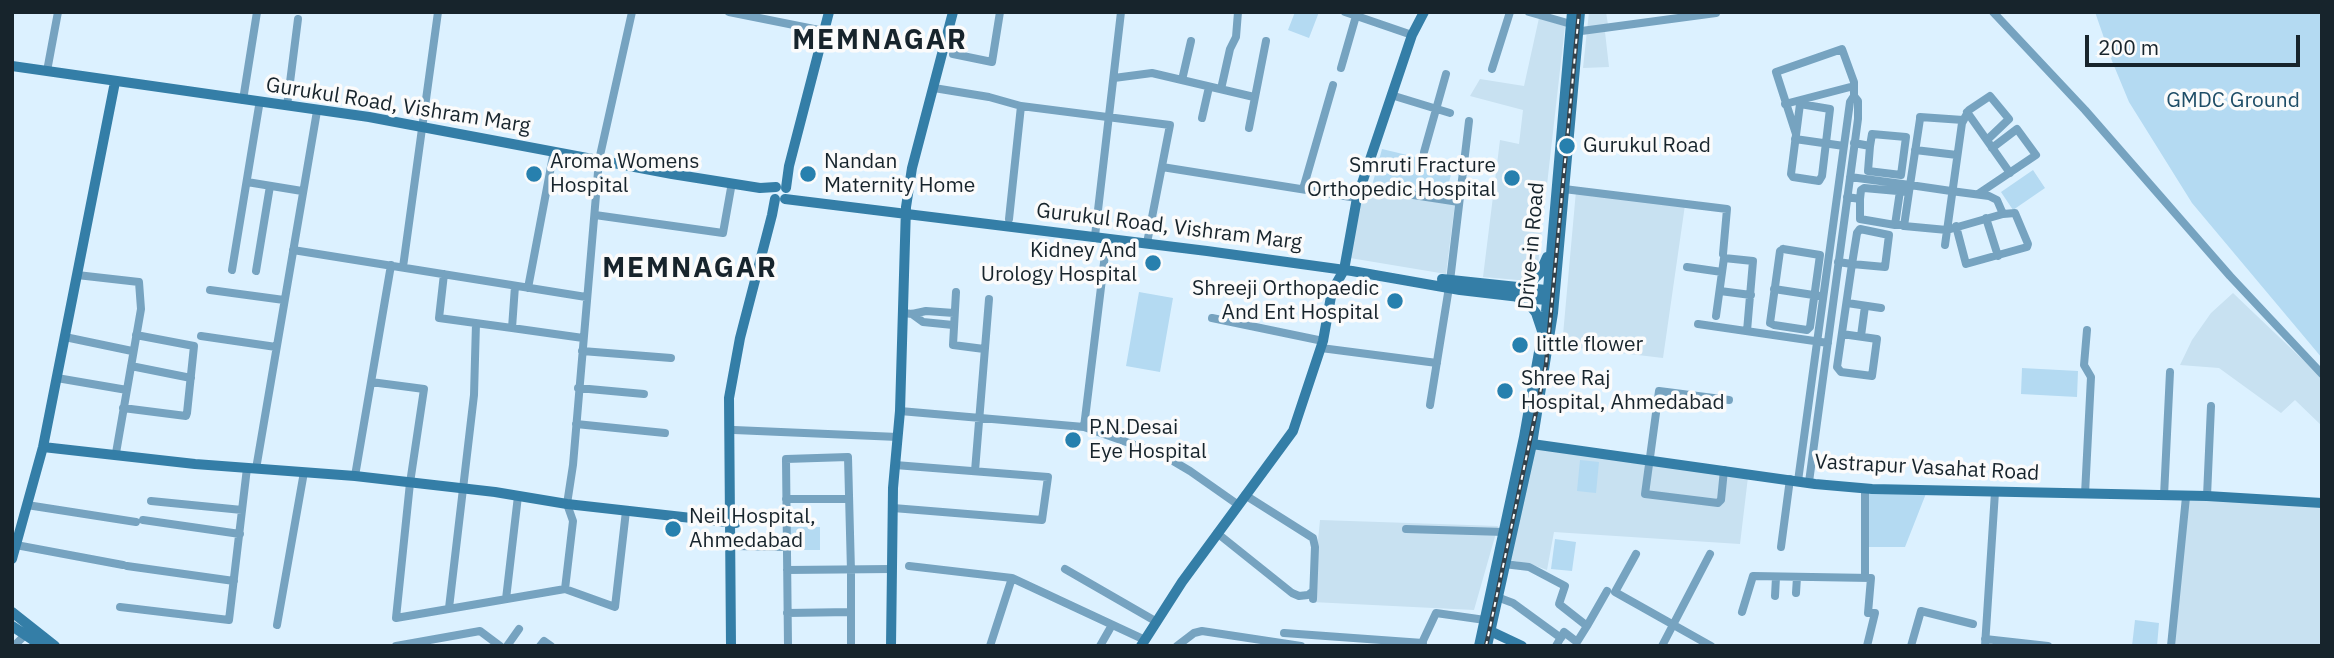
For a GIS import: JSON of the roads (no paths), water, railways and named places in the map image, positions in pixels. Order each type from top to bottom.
[{"type":"street","points":[[47,71],[58,12]]},
{"type":"street","points":[[243,100],[257,12]]},
{"type":"street","points":[[403,267],[438,12]]},
{"type":"street","points":[[565,589],[573,521],[567,504],[599,162],[632,12]]},
{"type":"street","points":[[729,12],[766,15],[821,30]]},
{"type":"street","points":[[821,30],[822,12]]},
{"type":"street","points":[[734,646],[734,399],[745,339],[780,193],[821,30],[829,12]]},
{"type":"street","points":[[891,646],[895,465],[900,411],[900,369],[908,314],[906,211],[912,168],[953,12]]},
{"type":"street","points":[[953,54],[992,62],[1000,12]]},
{"type":"street","points":[[1095,233],[1121,12]]},
{"type":"street","points":[[1221,89],[1230,49],[1236,37],[1238,12]]},
{"type":"street","points":[[1345,12],[1412,35]]},
{"type":"street","points":[[909,566],[1012,578],[1112,625],[1143,643],[1241,499],[1293,431],[1322,345],[1332,291],[1345,267],[1359,192],[1412,35],[1424,12]]},
{"type":"street","points":[[1492,69],[1510,12]]},
{"type":"street","points":[[1530,12],[1573,25],[1716,13]]},
{"type":"street","name":"Drive-in Road","points":[[1482,645],[1551,295],[1551,248],[1573,25],[1580,12]]},
{"type":"street","points":[[1993,12],[2085,110],[2230,276],[2322,374]]},
{"type":"street","points":[[1341,68],[1360,15]]},
{"type":"street","points":[[287,106],[299,19]]},
{"type":"street","name":"Drive-in Road","points":[[1486,626],[1497,597],[1532,444],[1564,189],[1573,25]]},
{"type":"street","points":[[1182,80],[1191,41]]},
{"type":"street","points":[[1249,128],[1266,41]]},
{"type":"street","points":[[1795,136],[1776,77],[1777,70],[1841,49],[1844,51],[1854,86],[1854,96],[1850,102],[1819,295],[1799,481]]},
{"type":"street","name":"Gurukul Road, Vishram Marg","points":[[12,68],[47,71],[115,85],[287,106],[316,113]]},
{"type":"street","name":"Gurukul Road, Vishram Marg","points":[[12,68],[420,129],[731,188],[1095,233],[1449,284],[1551,295]]},
{"type":"street","points":[[1114,78],[1152,73],[1254,97]]},
{"type":"street","points":[[1423,152],[1446,74]]},
{"type":"street","points":[[12,559],[43,447],[115,85]]},
{"type":"street","points":[[1303,189],[1333,85]]},
{"type":"street","points":[[1785,104],[1854,86]]},
{"type":"street","points":[[1202,118],[1209,87]]},
{"type":"street","points":[[934,88],[989,97],[1021,106],[1170,124],[1148,240]]},
{"type":"street","points":[[1391,95],[1450,113]]},
{"type":"street","points":[[1781,547],[1799,481],[1828,343],[1854,143],[1858,101],[1854,96]]},
{"type":"street","points":[[1945,245],[1951,228],[1951,191],[1963,120],[1967,112],[1990,96],[2008,118],[1989,144]]},
{"type":"street","points":[[1799,105],[1829,107],[1826,143],[1821,180],[1793,177],[1791,172],[1799,105]]},
{"type":"street","points":[[232,270],[259,106]]},
{"type":"street","points":[[1009,219],[1021,106]]},
{"type":"street","points":[[1967,112],[2010,173]]},
{"type":"street","points":[[120,607],[229,621],[242,510],[276,347],[316,113]]},
{"type":"street","points":[[1899,225],[1920,119],[1923,116],[1963,120]]},
{"type":"street","points":[[1430,405],[1449,284],[1469,121]]},
{"type":"street","name":"Gurukul Road, Vishram Marg","points":[[420,129],[553,156],[780,193]]},
{"type":"street","points":[[1978,194],[2035,157],[2036,153],[2017,129],[1989,144]]},
{"type":"street","points":[[1906,137],[1872,134],[1868,171],[1900,176],[1906,137],[1909,131],[1918,130]]},
{"type":"street","points":[[1795,136],[1844,146]]},
{"type":"street","points":[[1854,143],[1870,146]]},
{"type":"street","points":[[1915,150],[1957,155]]},
{"type":"street","points":[[528,288],[553,156]]},
{"type":"street","points":[[1162,167],[1303,189],[1459,202]]},
{"type":"street","points":[[1850,177],[1906,189]]},
{"type":"street","points":[[247,182],[302,191]]},
{"type":"street","points":[[256,271],[270,186]]},
{"type":"street","points":[[595,215],[723,233],[731,188]]},
{"type":"street","points":[[1951,228],[1966,264],[2028,246],[2015,213],[1951,228],[1899,225],[1860,219],[1860,199],[1864,188],[1978,194],[1995,199],[2003,214]]},
{"type":"street","points":[[1564,189],[1727,209],[1723,254]]},
{"type":"street","points":[[734,646],[729,398],[740,338],[780,193]]},
{"type":"street","points":[[1847,197],[1860,199]]},
{"type":"street","name":"Gurukul Road, Vishram Marg","points":[[906,211],[1009,219],[1095,233],[1107,238],[1148,240]]},
{"type":"street","points":[[1986,218],[1998,256]]},
{"type":"street","points":[[1838,262],[1852,264],[1885,267],[1888,234],[1863,229],[1858,231],[1852,264],[1837,367],[1839,371],[1870,377],[1874,374],[1877,341],[1875,338],[1842,334]]},
{"type":"street","points":[[1084,426],[1107,238]]},
{"type":"street","points":[[1543,334],[1536,313],[1515,292],[1540,273],[1551,248]]},
{"type":"street","points":[[293,250],[586,297]]},
{"type":"street","points":[[1819,295],[1807,330],[1772,325],[1770,320],[1780,250],[1819,253],[1824,261]]},
{"type":"street","points":[[1716,316],[1725,257],[1753,261],[1747,331]]},
{"type":"street","points":[[355,476],[391,265]]},
{"type":"street","points":[[1687,267],[1722,272]]},
{"type":"street","points":[[444,274],[439,318],[583,338]]},
{"type":"street","points":[[77,275],[139,282],[141,309],[116,453]]},
{"type":"street","points":[[512,328],[515,286]]},
{"type":"street","points":[[1774,289],[1819,295]]},
{"type":"street","points":[[210,290],[284,300]]},
{"type":"street","points":[[1720,291],[1751,295]]},
{"type":"street","points":[[956,292],[953,345],[984,349]]},
{"type":"street","points":[[975,471],[989,299]]},
{"type":"street","points":[[1847,303],[1881,308]]},
{"type":"street","points":[[1861,337],[1865,306]]},
{"type":"street","points":[[908,314],[926,311],[954,313]]},
{"type":"street","points":[[908,314],[923,322],[953,325]]},
{"type":"street","points":[[1212,318],[1322,345],[1437,363]]},
{"type":"street","points":[[449,608],[474,395],[476,323]]},
{"type":"street","points":[[1698,324],[1828,343]]},
{"type":"street","points":[[2085,494],[2091,377],[2084,365],[2087,330]]},
{"type":"street","points":[[124,408],[186,416],[194,346],[136,335]]},
{"type":"street","points":[[201,336],[276,347]]},
{"type":"street","points":[[65,337],[132,351]]},
{"type":"street","points":[[582,351],[671,358]]},
{"type":"street","points":[[131,366],[191,377]]},
{"type":"street","points":[[2164,496],[2170,372]]},
{"type":"street","points":[[57,378],[127,390]]},
{"type":"street","points":[[371,382],[424,389],[410,483],[396,618],[565,589],[615,607],[626,511]]},
{"type":"street","points":[[578,387],[644,394]]},
{"type":"street","points":[[1724,470],[1721,500],[1718,503],[1648,496],[1644,490],[1659,391],[1729,400]]},
{"type":"street","points":[[2207,496],[2211,405]]},
{"type":"street","points":[[900,411],[1084,426],[1163,455],[1313,538],[1313,595],[1299,596],[1292,593],[1217,533]]},
{"type":"street","points":[[576,425],[665,433]]},
{"type":"street","points":[[734,430],[898,437]]},
{"type":"street","name":"Vastrapur Vasahat Road","points":[[1532,444],[1864,489],[2207,496],[2322,503]]},
{"type":"street","points":[[43,447],[251,469],[355,476],[732,523]]},
{"type":"street","points":[[788,646],[786,459],[848,457],[850,646]]},
{"type":"street","points":[[893,508],[1042,520],[1048,477],[895,465]]},
{"type":"street","points":[[277,625],[304,472]]},
{"type":"street","points":[[1864,489],[1866,578]]},
{"type":"street","points":[[1995,492],[1985,643],[2048,646]]},
{"type":"street","points":[[506,599],[518,496]]},
{"type":"street","points":[[2171,646],[2186,497]]},
{"type":"street","points":[[786,499],[849,499]]},
{"type":"street","points":[[151,501],[242,510]]},
{"type":"street","points":[[27,505],[240,534]]},
{"type":"street","points":[[1406,529],[1504,532]]},
{"type":"street","points":[[16,545],[125,566],[234,580]]},
{"type":"street","points":[[735,546],[787,547]]},
{"type":"street","points":[[1636,554],[1615,592],[1711,646]]},
{"type":"street","points":[[1662,646],[1710,554]]},
{"type":"street","points":[[1504,564],[1529,567],[1565,586],[1559,604],[1587,626]]},
{"type":"street","points":[[787,570],[891,569]]},
{"type":"street","points":[[1065,569],[1157,622]]},
{"type":"street","points":[[1742,612],[1753,576],[1871,578],[1868,613],[1875,613],[1867,646]]},
{"type":"street","points":[[1775,596],[1776,577]]},
{"type":"street","points":[[1796,593],[1797,577]]},
{"type":"street","points":[[990,646],[1012,578]]},
{"type":"street","points":[[1497,597],[1513,603],[1558,642],[1564,632],[1577,642],[1607,591]]},
{"type":"street","points":[[1911,646],[1921,611],[1973,624]]},
{"type":"street","points":[[12,612],[55,646]]},
{"type":"street","points":[[787,613],[851,612]]},
{"type":"street","points":[[1284,634],[1422,644],[1436,613],[1486,626],[1522,646]]},
{"type":"street","points":[[1100,646],[1112,625]]},
{"type":"street","points":[[12,626],[43,646]]},
{"type":"street","points":[[507,646],[519,629]]},
{"type":"street","points":[[396,646],[447,642],[480,631],[500,646]]},
{"type":"street","points":[[1177,646],[1202,631],[1301,646]]},
{"type":"street","points":[[14,646],[26,634]]},
{"type":"street","points":[[541,646],[544,641],[551,646]]},
{"type":"railway","points":[[1486,646],[1546,365],[1579,12]]},
{"type":"place","name":"Gurukul Road","points":[[1567,146]]},
{"type":"place","name":"Aroma Womens Hospital","points":[[534,174]]},
{"type":"place","name":"Nandan Maternity Home","points":[[808,174]]},
{"type":"place","name":"Smruti Fracture Orthopedic Hospital","points":[[1512,178]]},
{"type":"place","name":"Kidney And Urology Hospital","points":[[1153,263]]},
{"type":"place","name":"Shreeji Orthopaedic And Ent Hospital","points":[[1395,301]]},
{"type":"place","name":"little flower","points":[[1520,345]]},
{"type":"place","name":"Shree Raj Hospital, Ahmedabad","points":[[1505,391]]},
{"type":"place","name":"P.N.Desai Eye Hospital","points":[[1073,440]]},
{"type":"place","name":"Neil Hospital, Ahmedabad","points":[[673,529]]},
{"type":"district","name":"MEMNAGAR","points":[[880,41]]},
{"type":"district","name":"MEMNAGAR","points":[[690,269]]},
{"type":"park label","name":"GMDC Ground","points":[[2233,101]]}]
